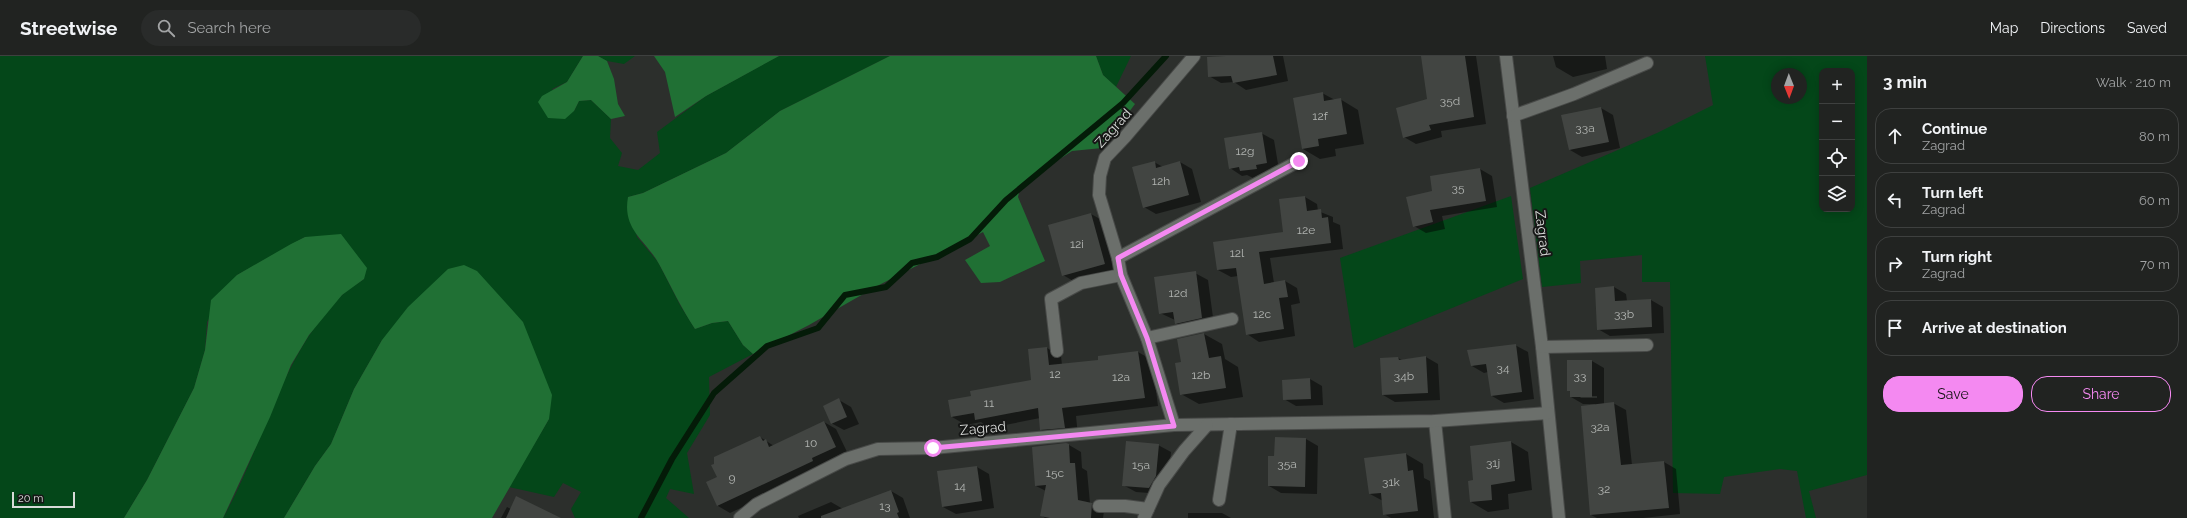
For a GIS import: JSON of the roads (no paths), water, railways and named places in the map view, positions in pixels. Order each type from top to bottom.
[{"type":"street","name":"Zagrad","points":[[1174,426],[1147,338],[1121,275],[1118,258],[1099,195],[1100,176],[1105,158],[1125,137],[1194,56]]},
{"type":"street","name":"Zagrad","points":[[1506,56],[1542,347],[1559,518]]},
{"type":"street","points":[[1513,116],[1574,94],[1647,64]]},
{"type":"street","points":[[1118,258],[1299,161]]},
{"type":"street","points":[[1057,351],[1051,299],[1081,283],[1121,275]]},
{"type":"street","points":[[1147,338],[1232,319]]},
{"type":"street","points":[[1542,347],[1647,345]]},
{"type":"street","name":"Zagrad","points":[[740,518],[757,504],[846,459],[878,449],[933,448],[1174,426],[1435,421],[1548,413]]},
{"type":"street","points":[[1435,421],[1445,518]]},
{"type":"street","points":[[1219,500],[1231,424]]},
{"type":"street","points":[[1099,506],[1125,506],[1146,513],[1159,485],[1184,451],[1207,425]]},
{"type":"waterway","points":[[641,518],[672,459],[714,393],[767,346],[818,328],[845,295],[886,287],[912,263],[937,257],[970,239],[1006,200],[1123,103],[1166,56]]}]
